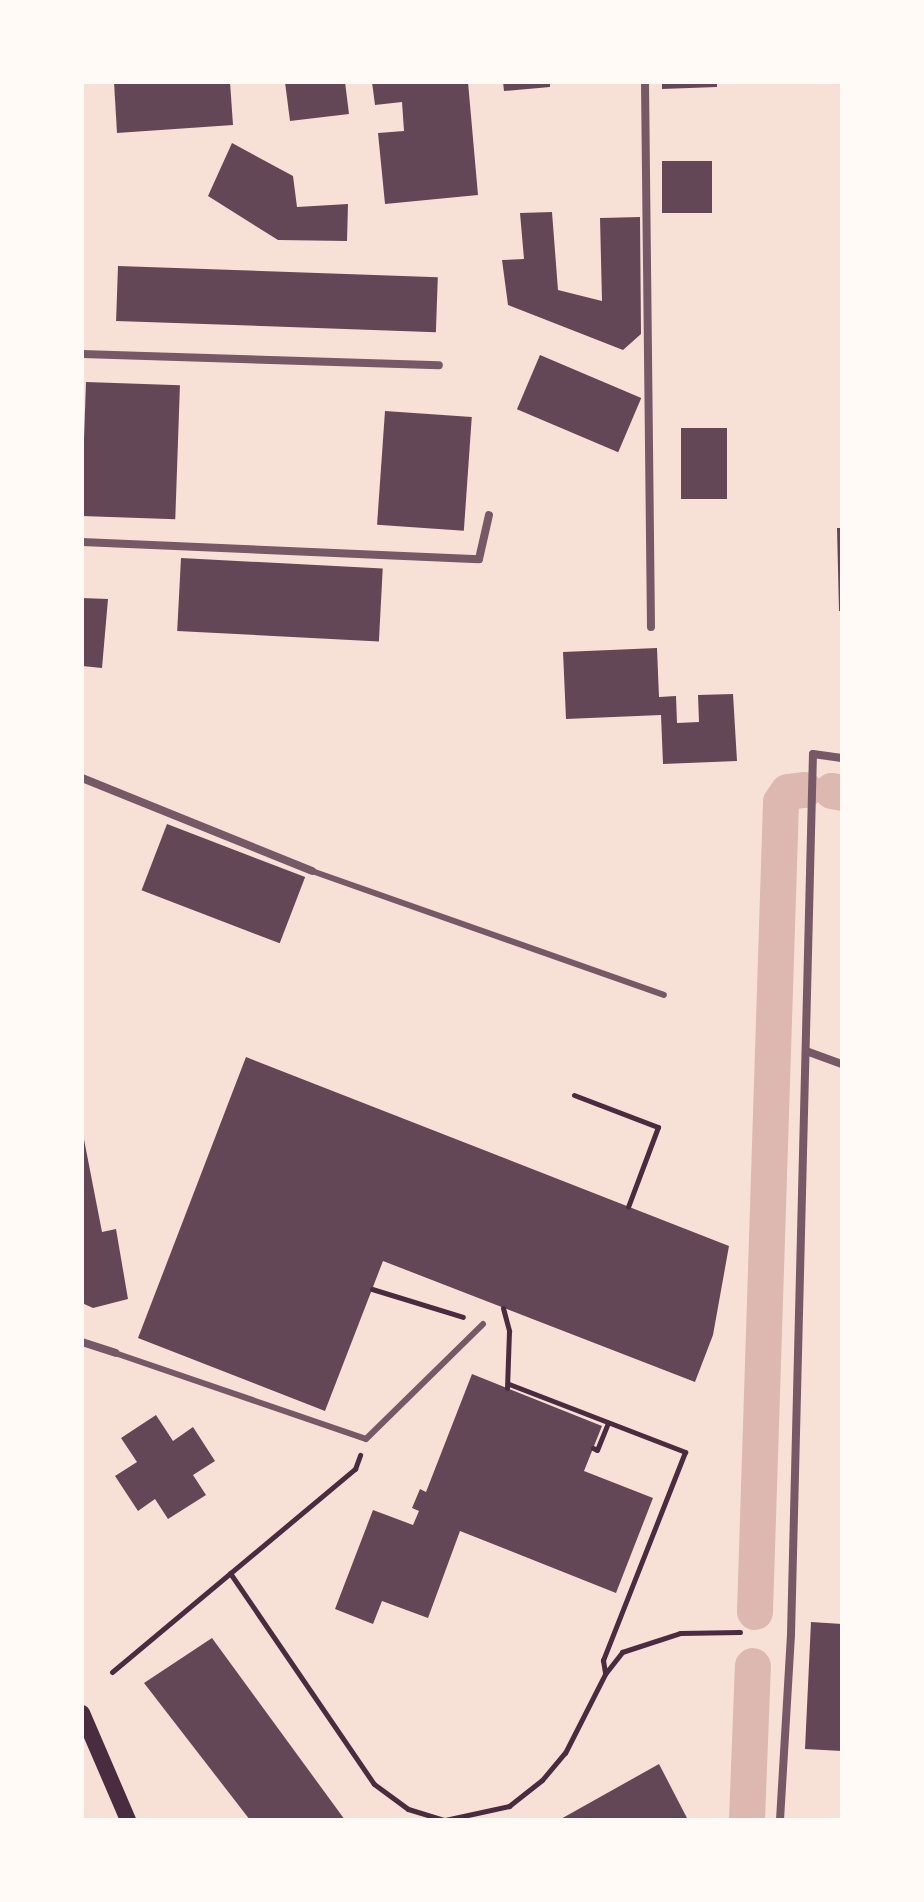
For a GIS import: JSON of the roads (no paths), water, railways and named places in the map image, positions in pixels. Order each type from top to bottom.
[{"type":"main road","points":[[82,1713],[128,1820]]},
{"type":"street","points":[[645,82],[651,627]]},
{"type":"street","points":[[82,354],[439,365]]},
{"type":"street","points":[[82,542],[479,559],[489,515]]},
{"type":"street","points":[[780,1820],[791,1634],[813,754],[842,758]]},
{"type":"street","points":[[82,778],[312,871]]},
{"type":"street","points":[[806,1051],[842,1064]]},
{"type":"street","points":[[82,1342],[115,1353]]},
{"type":"lane","points":[[312,871],[664,995]]},
{"type":"lane","points":[[115,1353],[366,1439],[483,1324]]},
{"type":"waterway","points":[[755,1612],[781,802],[788,792],[805,790]]},
{"type":"waterway","points":[[832,791],[842,793]]},
{"type":"waterway","points":[[747,1820],[753,1666]]}]
